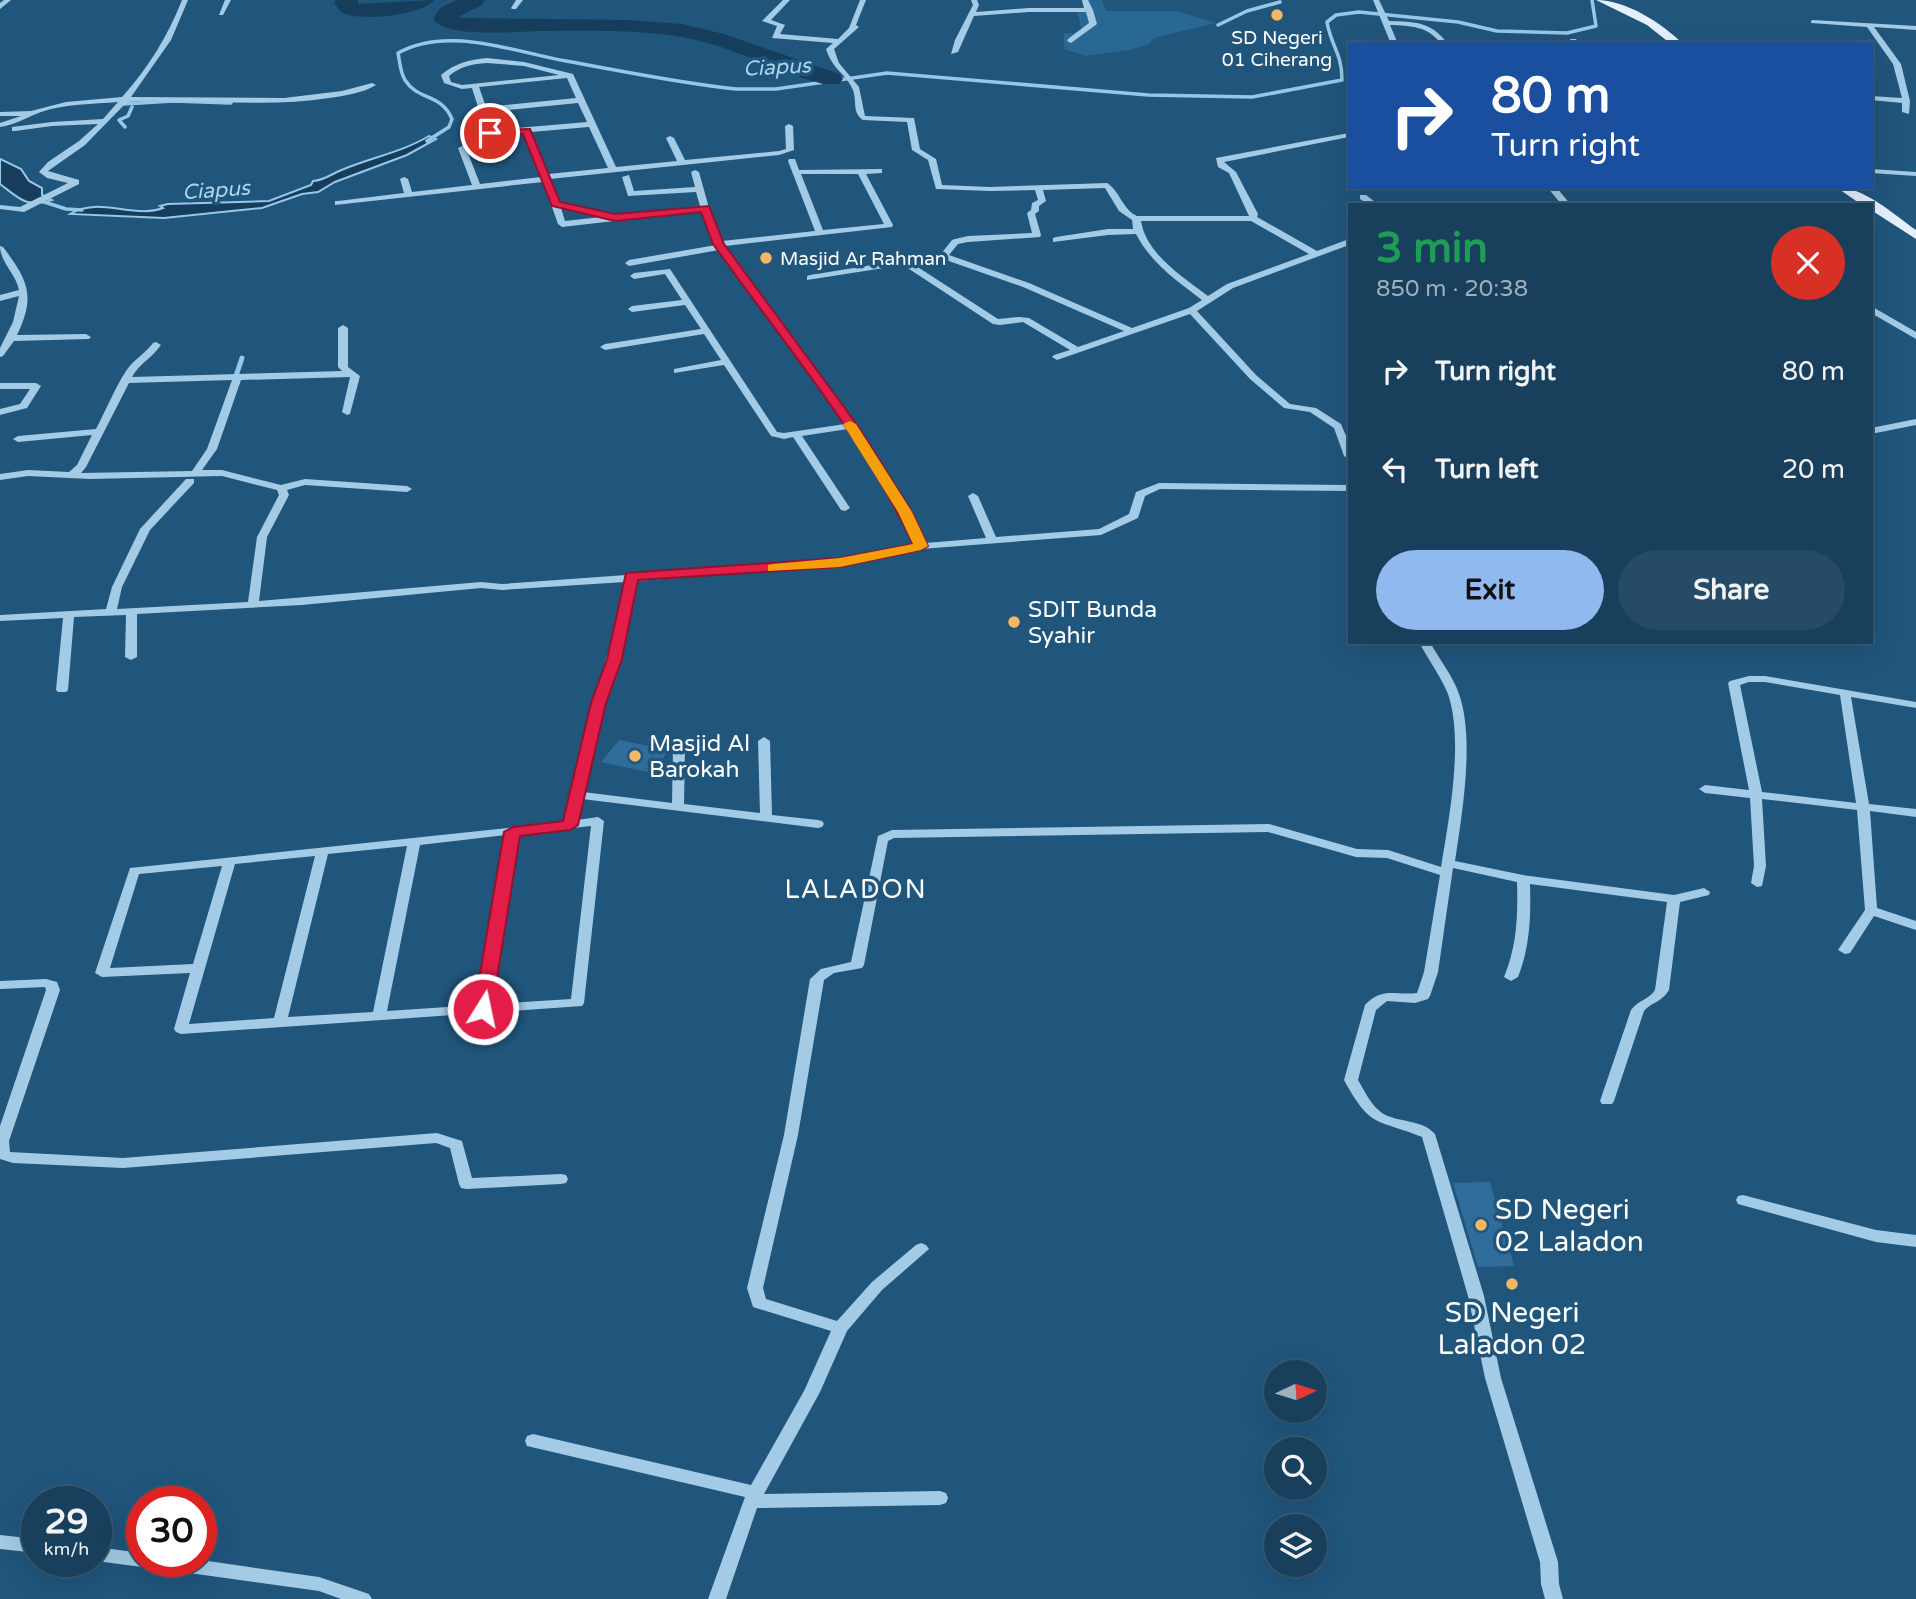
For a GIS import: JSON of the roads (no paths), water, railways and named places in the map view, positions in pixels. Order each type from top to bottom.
[{"type":"main road","points":[[1604,1],[1651,23],[1675,42]]},
{"type":"main road","points":[[1845,189],[1868,203]]},
{"type":"main road","points":[[1873,206],[1916,235]]},
{"type":"street","points":[[0,7],[8,0]]},
{"type":"street","points":[[0,207],[19,210],[77,181],[46,175],[44,170],[76,148],[105,121],[157,60],[185,0]]},
{"type":"street","points":[[221,14],[228,0]]},
{"type":"street","points":[[514,8],[520,0]]},
{"type":"street","points":[[787,0],[766,21],[781,25],[775,36],[841,41]]},
{"type":"street","points":[[863,0],[852,27],[855,27],[830,51],[840,73],[857,89],[860,114],[863,118],[911,120],[916,150],[931,158],[935,179],[940,187],[1038,188],[1107,185],[1122,211],[1136,219],[1253,218],[1316,254]]},
{"type":"street","points":[[954,52],[966,28],[966,20],[976,5],[974,0]]},
{"type":"street","points":[[1071,41],[1092,26],[1090,10],[1085,0]]},
{"type":"street","points":[[1378,3],[1394,42]]},
{"type":"street","points":[[972,14],[1023,10],[1090,10]]},
{"type":"street","points":[[1387,22],[1430,27],[1438,32],[1444,42]]},
{"type":"street","points":[[1813,22],[1916,28]]},
{"type":"street","points":[[1869,25],[1897,64],[1906,112]]},
{"type":"street","points":[[570,76],[453,87],[445,75],[457,65],[510,60],[570,76],[613,170]]},
{"type":"street","points":[[0,114],[33,113],[57,106],[123,100],[279,101],[348,92],[372,85]]},
{"type":"street","points":[[475,86],[490,133],[593,124]]},
{"type":"street","points":[[1873,98],[1906,101]]},
{"type":"street","points":[[483,110],[582,100]]},
{"type":"street","points":[[0,125],[22,121],[33,113]]},
{"type":"street","points":[[0,133],[42,124],[105,121]]},
{"type":"street","points":[[338,203],[790,150],[789,126]]},
{"type":"street","points":[[527,131],[562,224],[705,208]]},
{"type":"street","points":[[1253,218],[1254,214],[1232,172],[1221,165],[1219,159],[1270,152],[1348,135]]},
{"type":"street","points":[[670,138],[681,163]]},
{"type":"street","points":[[462,148],[477,187]]},
{"type":"street","points":[[792,161],[820,233]]},
{"type":"street","points":[[629,263],[720,246],[889,225],[861,171]]},
{"type":"street","points":[[796,172],[879,171]]},
{"type":"street","points":[[1873,171],[1916,174]]},
{"type":"street","points":[[695,172],[720,246],[851,426],[905,512],[921,546]]},
{"type":"street","points":[[626,177],[631,194],[700,189]]},
{"type":"street","points":[[404,179],[409,194]]},
{"type":"street","points":[[944,256],[956,242],[968,239],[1037,235],[1031,213],[1035,211],[1035,205],[1042,201],[1038,188]]},
{"type":"street","points":[[1553,189],[1565,203]]},
{"type":"street","points":[[1363,197],[1372,203]]},
{"type":"street","points":[[556,204],[615,218]]},
{"type":"street","points":[[1136,219],[1138,231],[1158,258],[1206,299]]},
{"type":"street","points":[[1056,240],[1108,232],[1138,231]]},
{"type":"street","points":[[1057,357],[1192,310],[1230,286],[1348,242]]},
{"type":"street","points":[[0,249],[16,271],[23,292],[10,338],[0,354]]},
{"type":"street","points":[[810,278],[944,256],[1026,285],[1132,331]]},
{"type":"street","points":[[904,262],[996,322],[1004,323],[1020,318],[1026,320],[1077,350]]},
{"type":"street","points":[[634,276],[667,271],[774,433],[785,436],[851,426]]},
{"type":"street","points":[[0,298],[23,292]]},
{"type":"street","points":[[632,309],[686,302]]},
{"type":"street","points":[[1192,310],[1253,377],[1287,406],[1313,410],[1338,426],[1348,453]]},
{"type":"street","points":[[1873,310],[1916,337]]},
{"type":"street","points":[[344,328],[343,367],[346,372],[353,374]]},
{"type":"street","points":[[605,347],[705,331]]},
{"type":"street","points":[[10,338],[86,337]]},
{"type":"street","points":[[72,475],[81,467],[134,366],[148,356],[156,345]]},
{"type":"street","points":[[677,371],[725,362]]},
{"type":"street","points":[[125,380],[353,374]]},
{"type":"street","points":[[347,412],[353,374]]},
{"type":"street","points":[[110,613],[117,587],[145,529],[192,477],[212,449],[237,379]]},
{"type":"street","points":[[0,386],[36,386],[24,406],[0,412]]},
{"type":"street","points":[[1873,431],[1916,422]]},
{"type":"street","points":[[18,439],[97,432]]},
{"type":"street","points":[[796,434],[845,508]]},
{"type":"street","points":[[0,477],[28,473],[192,477],[228,473],[281,488],[305,482],[408,489]]},
{"type":"street","points":[[0,618],[339,599],[481,584],[502,587],[840,563],[921,546],[1101,532],[1134,516],[1140,494],[1158,486],[1348,488]]},
{"type":"street","points":[[253,604],[262,537],[284,495],[281,488]]},
{"type":"street","points":[[973,496],[993,541]]},
{"type":"street","points":[[570,825],[598,703],[615,659],[628,605],[631,576]]},
{"type":"street","points":[[131,657],[132,611]]},
{"type":"street","points":[[62,690],[69,615]]},
{"type":"street","points":[[1425,644],[1453,693],[1460,723],[1458,798],[1431,972],[1423,996],[1416,999],[1388,996],[1378,999],[1366,1021],[1351,1080],[1370,1113],[1387,1122],[1428,1134],[1476,1296],[1493,1378],[1549,1562],[1549,1584],[1554,1599]]},
{"type":"street","points":[[1757,883],[1760,866],[1756,793],[1734,683],[1749,678],[1765,679],[1916,705]]},
{"type":"street","points":[[1845,693],[1863,805],[1871,910],[1845,950]]},
{"type":"street","points":[[764,741],[766,818]]},
{"type":"street","points":[[678,807],[679,748]]},
{"type":"street","points":[[1705,789],[1916,813]]},
{"type":"street","points":[[577,795],[818,824]]},
{"type":"street","points":[[229,862],[181,1029],[577,1003],[603,798]]},
{"type":"street","points":[[197,968],[102,973],[134,871],[414,843],[598,821]]},
{"type":"street","points":[[840,1328],[760,1303],[755,1288],[785,1172],[806,1061],[817,979],[822,972],[857,965],[882,839],[892,834],[1269,828],[1356,852],[1388,854],[1447,868],[1674,900],[1704,892]]},
{"type":"street","points":[[483,1009],[513,832]]},
{"type":"street","points":[[379,1016],[414,843]]},
{"type":"street","points":[[280,1023],[322,852]]},
{"type":"street","points":[[1511,977],[1520,958],[1525,910],[1523,879]]},
{"type":"street","points":[[1607,1101],[1638,1010],[1643,1004],[1658,997],[1662,990],[1674,900]]},
{"type":"street","points":[[1871,910],[1916,926]]},
{"type":"street","points":[[0,985],[46,983],[52,985],[53,990],[2,1141],[3,1155],[13,1158],[123,1163],[438,1138],[457,1146],[466,1184],[561,1179]]},
{"type":"street","points":[[1743,1200],[1876,1236],[1916,1241]]},
{"type":"street","points":[[718,1599],[753,1497],[812,1392],[840,1328],[877,1286],[920,1249]]},
{"type":"street","points":[[533,1441],[753,1497],[940,1498]]},
{"type":"street","points":[[0,1542],[21,1544]]},
{"type":"street","points":[[217,1570],[319,1584],[363,1599]]},
{"type":"waterway","points":[[347,0],[345,3],[350,9],[369,12],[423,0]]},
{"type":"waterway","points":[[474,0],[448,13],[444,19],[479,25],[627,26],[682,31],[733,44],[831,79]]},
{"type":"waterway","name":"Ciapus","points":[[427,141],[449,127],[452,119],[442,105],[410,87],[402,74],[398,53],[417,45],[438,41],[481,43],[693,84],[736,89],[776,89],[887,73],[1148,95],[1252,97],[1342,80],[1340,63],[1327,22],[1336,15],[1359,12],[1458,22],[1497,31],[1567,33],[1596,26],[1592,0]]},
{"type":"waterway","points":[[1218,25],[1247,11],[1280,2]]},
{"type":"waterway","points":[[124,104],[173,101],[231,103]]},
{"type":"waterway","points":[[125,127],[119,120],[128,116],[132,107]]},
{"type":"waterway","name":"Ciapus","points":[[38,200],[66,209],[82,210]]},
{"type":"waterway","points":[[236,376],[242,358]]},
{"type":"place","name":"SD Negeri 01 Ciherang","points":[[1277,15]]},
{"type":"place","name":"Masjid Ar Rahman","points":[[766,258]]},
{"type":"place","name":"SDIT Bunda Syahir","points":[[1014,622]]},
{"type":"place","name":"Masjid Al Barokah","points":[[635,756]]},
{"type":"place","name":"SD Negeri 02 Laladon","points":[[1481,1225]]},
{"type":"place","name":"SD Negeri Laladon 02","points":[[1512,1284]]},
{"type":"district","name":"LALADON","points":[[856,889]]}]
